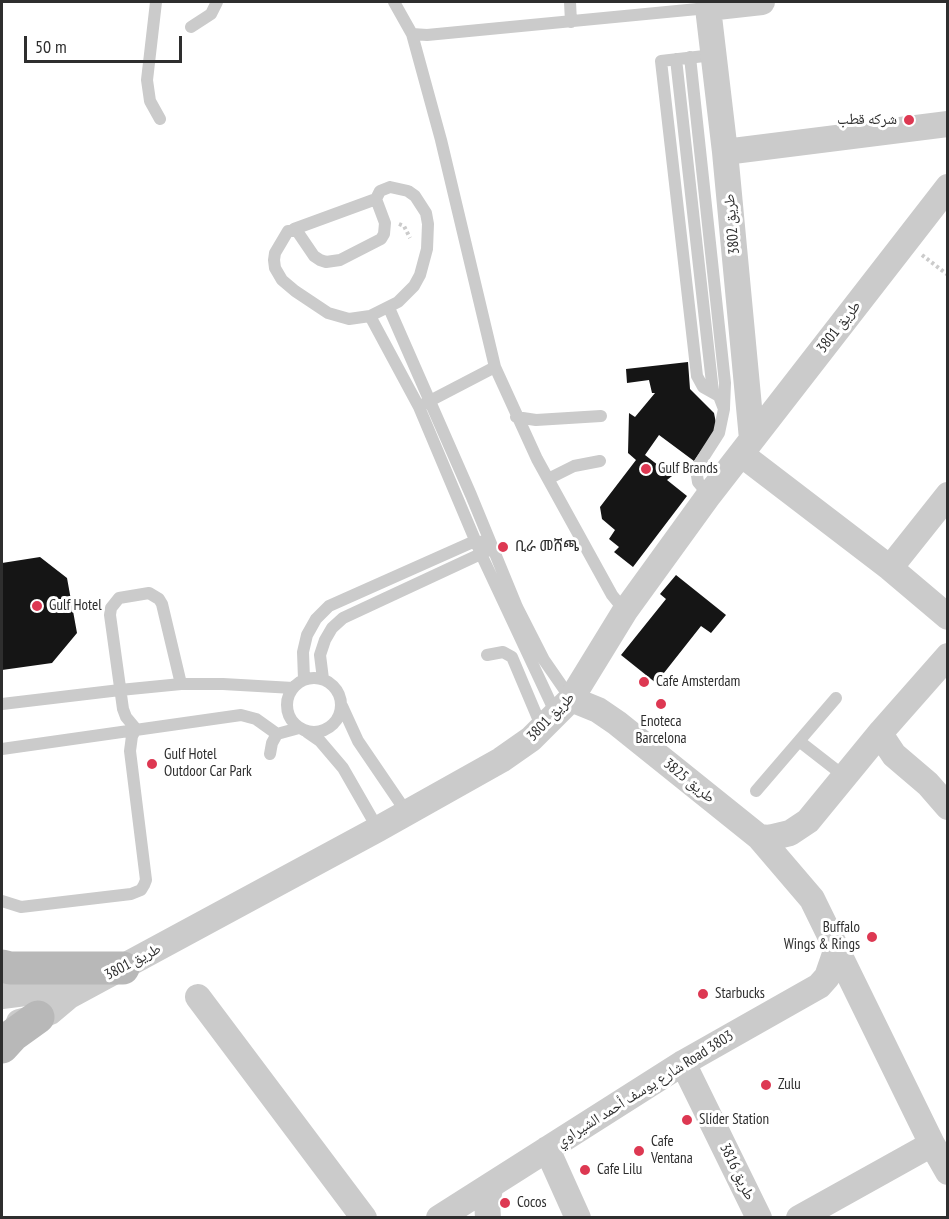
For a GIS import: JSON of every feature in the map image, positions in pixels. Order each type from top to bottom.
[{"type":"main road","points":[[2,966],[10,968],[123,968]]},
{"type":"main road","points":[[2,1047],[13,1035],[38,1017]]},
{"type":"street","points":[[708,5],[762,2]]},
{"type":"street","name":"طريق 3802","points":[[708,5],[702,56],[725,152],[712,228],[747,447]]},
{"type":"street","points":[[725,152],[948,124]]},
{"type":"street","name":"طريق 3801","points":[[2,1026],[50,1012],[69,996],[407,813],[501,760],[531,739],[556,714],[625,611],[709,495],[948,187]]},
{"type":"street","points":[[747,447],[948,617]]},
{"type":"street","points":[[890,568],[948,495]]},
{"type":"street","points":[[759,837],[780,836],[800,828],[808,821],[881,732],[948,656]]},
{"type":"street","name":"طريق 3825","points":[[556,714],[598,710],[759,837],[812,899],[932,1144],[948,1172]]},
{"type":"street","points":[[881,732],[894,755],[928,784],[948,807]]},
{"type":"street","name":"شارع يوسف أحمد الشيراوي Road 3803","points":[[439,1218],[683,1063],[819,986],[833,966],[836,951]]},
{"type":"street","points":[[2,996],[41,991],[69,996]]},
{"type":"street","points":[[198,997],[364,1218]]},
{"type":"street","name":"طريق 3816","points":[[683,1063],[759,1218]]},
{"type":"street","points":[[799,1218],[932,1144]]},
{"type":"street","points":[[547,1149],[578,1218]]},
{"type":"street","points":[[488,1218],[491,1185]]},
{"type":"lane","points":[[156,2],[147,90],[160,119]]},
{"type":"lane","points":[[191,27],[211,14],[217,2]]},
{"type":"lane","points":[[394,2],[412,34],[441,140],[495,367],[516,417],[548,479],[612,595],[625,611]]},
{"type":"lane","points":[[570,2],[572,22]]},
{"type":"lane","points":[[412,34],[427,36],[572,22],[708,5]]},
{"type":"lane","points":[[709,495],[698,482],[696,469],[722,425],[724,409],[725,383],[712,228],[702,56],[661,61],[697,376],[703,387],[719,396],[724,409]]},
{"type":"lane","points":[[676,59],[712,228],[713,392]]},
{"type":"lane","points":[[399,188],[408,191],[421,203],[428,224],[427,249],[420,275],[407,294],[389,308],[370,316],[349,319],[328,313],[282,280],[275,267],[275,253],[285,233],[376,199],[380,191],[384,189],[399,188]]},
{"type":"lane","points":[[294,229],[314,256],[326,262],[340,260],[376,242],[384,234],[385,223],[376,199]]},
{"type":"lane","points":[[681,231],[712,228]]},
{"type":"lane","points":[[389,308],[481,554],[544,660],[556,714]]},
{"type":"lane","points":[[370,316],[424,404],[493,548],[512,609],[556,714]]},
{"type":"lane","points":[[424,404],[495,367]]},
{"type":"lane","points":[[516,417],[536,420],[601,416]]},
{"type":"lane","points":[[548,479],[574,466],[600,461]]},
{"type":"lane","points":[[304,680],[303,652],[308,635],[316,619],[329,606],[475,540],[493,548]]},
{"type":"lane","points":[[323,679],[320,655],[324,640],[343,618],[493,548]]},
{"type":"lane","points":[[136,729],[126,717],[110,615],[111,608],[119,598],[142,594],[155,596],[162,604],[181,684]]},
{"type":"lane","points":[[308,635],[324,640]]},
{"type":"lane","points":[[487,655],[503,652],[513,657],[556,714]]},
{"type":"lane","points":[[378,829],[342,768],[320,741],[293,722],[287,709],[287,701],[293,688],[304,680],[323,679],[337,690],[358,741],[407,813]]},
{"type":"lane","points":[[2,704],[181,684],[293,688]]},
{"type":"lane","points":[[756,791],[836,698]]},
{"type":"lane","points":[[270,754],[272,743],[278,734],[302,729],[316,732],[326,730],[340,716],[342,706]]},
{"type":"lane","points":[[2,749],[241,715],[256,719],[278,734]]},
{"type":"lane","points":[[2,901],[21,907],[131,894],[141,890],[146,879],[130,751],[132,736],[136,729]]},
{"type":"lane","points":[[799,741],[844,776]]},
{"type":"path","points":[[906,242],[948,275]]},
{"type":"building","name":"Gulf Brands","points":[[688,362],[690,389],[714,413],[717,428],[694,461],[659,435],[645,455],[672,476],[667,480],[687,496],[633,567],[614,552],[619,547],[609,539],[615,530],[602,519],[600,507],[636,460],[628,453],[629,413],[635,417],[655,393],[652,393],[649,380],[627,383],[626,369]]},
{"type":"building","name":"Gulf Hotel","points":[[40,557],[67,578],[77,633],[52,663],[2,670],[2,563]]},
{"type":"building","points":[[676,575],[726,615],[711,633],[701,626],[656,683],[621,655],[666,599],[660,594]]},
{"type":"place","name":"شركه قطب","points":[[909,120]]},
{"type":"place","name":"Gulf Brands","points":[[646,469]]},
{"type":"place","name":"ቢራ መሸጫ","points":[[503,547]]},
{"type":"place","name":"Gulf Hotel","points":[[37,606]]},
{"type":"place","name":"Cafe Amsterdam","points":[[644,682]]},
{"type":"place","name":"Enoteca Barcelona","points":[[661,704]]},
{"type":"place","name":"Gulf Hotel Outdoor Car Park","points":[[152,764]]},
{"type":"place","name":"Buffalo Wings & Rings","points":[[872,937]]},
{"type":"place","name":"Starbucks","points":[[703,994]]},
{"type":"place","name":"Zulu","points":[[766,1085]]},
{"type":"place","name":"Slider Station","points":[[687,1120]]},
{"type":"place","name":"Cafe Ventana","points":[[639,1151]]},
{"type":"place","name":"Cafe Lilu","points":[[585,1170]]},
{"type":"place","name":"Cocos","points":[[505,1203]]}]
